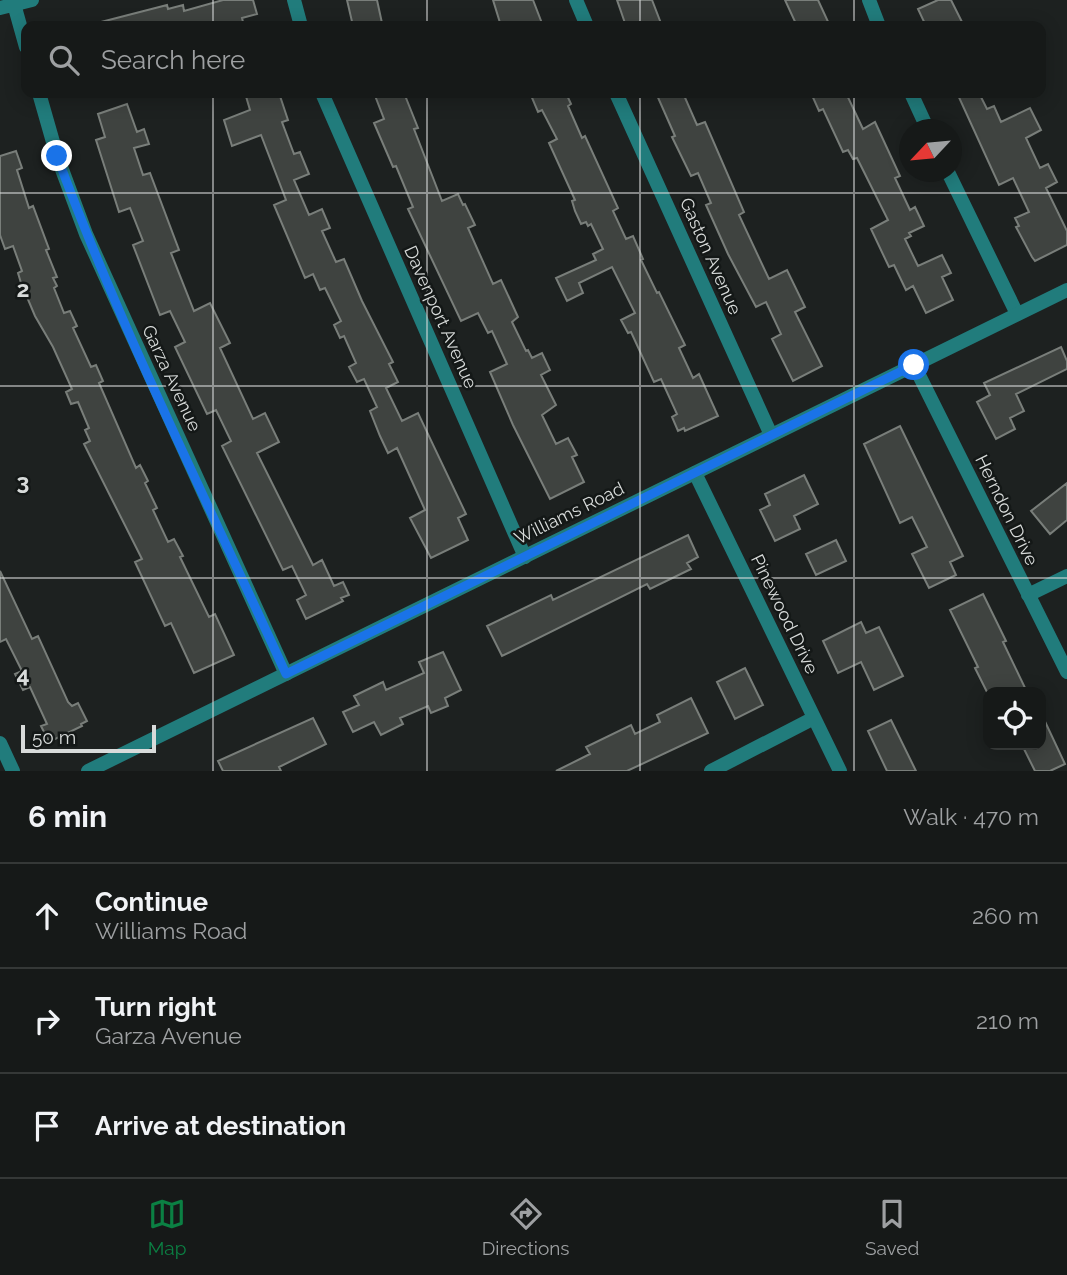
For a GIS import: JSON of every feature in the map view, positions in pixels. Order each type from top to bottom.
[{"type":"street","points":[[21,36],[7,6],[32,0]]},
{"type":"street","points":[[294,0],[300,21]]},
{"type":"street","points":[[576,0],[585,21]]},
{"type":"street","points":[[869,0],[876,21]]},
{"type":"street","name":"Garza Avenue","points":[[40,98],[57,156],[86,234],[286,674]]},
{"type":"street","name":"Davenport Avenue","points":[[325,98],[524,556]]},
{"type":"street","name":"Gaston Avenue","points":[[618,98],[771,435]]},
{"type":"street","points":[[913,98],[923,119]]},
{"type":"street","points":[[953,182],[1017,314]]},
{"type":"street","name":"Williams Road","points":[[88,771],[1067,290]]},
{"type":"street","name":"Herndon Drive","points":[[914,365],[1067,672]]},
{"type":"street","name":"Pinewood Drive","points":[[695,473],[840,771]]},
{"type":"street","points":[[1028,595],[1067,576]]},
{"type":"street","points":[[711,771],[814,719]]},
{"type":"street","points":[[0,743],[13,771]]},
{"type":"building","points":[[223,0],[253,0],[257,14],[242,18],[243,21],[105,21],[167,5],[168,9],[183,5],[184,11]]},
{"type":"building","points":[[347,0],[377,0],[382,21],[352,21]]},
{"type":"building","points":[[493,0],[533,0],[541,21],[499,21]]},
{"type":"building","points":[[617,0],[652,0],[660,21],[624,21]]},
{"type":"building","points":[[785,0],[818,0],[828,21],[795,21]]},
{"type":"building","points":[[938,0],[951,0],[962,21],[924,21],[918,9]]},
{"type":"building","points":[[246,98],[281,98],[288,120],[282,122],[294,154],[300,152],[309,174],[294,180],[309,215],[322,209],[330,228],[322,231],[336,262],[344,259],[393,362],[389,364],[398,382],[386,388],[402,421],[418,413],[466,514],[458,518],[468,540],[431,558],[410,518],[425,510],[397,448],[388,453],[380,436],[370,411],[377,407],[364,379],[357,382],[349,367],[356,363],[344,336],[340,338],[334,325],[341,321],[325,288],[320,290],[313,274],[305,278],[274,205],[286,200],[261,135],[232,146],[224,120],[250,110]]},
{"type":"building","points":[[376,98],[406,98],[418,128],[414,129],[442,201],[458,194],[463,205],[465,204],[475,225],[468,228],[493,284],[501,280],[518,317],[512,322],[526,351],[528,350],[532,358],[542,353],[550,370],[541,375],[556,405],[542,415],[556,444],[568,438],[577,455],[572,457],[584,482],[550,499],[490,372],[507,364],[492,331],[488,333],[478,313],[461,321],[408,209],[413,207],[374,123],[384,119]]},
{"type":"building","points":[[532,98],[568,98],[571,104],[568,106],[582,138],[585,136],[618,208],[613,211],[626,239],[633,236],[643,259],[641,260],[685,345],[679,348],[693,378],[699,374],[718,416],[685,431],[684,428],[678,431],[672,417],[677,414],[661,379],[654,382],[631,332],[628,333],[621,320],[635,313],[612,267],[579,283],[583,293],[567,301],[556,278],[596,260],[593,254],[603,249],[591,224],[581,224],[572,201],[575,200],[549,143],[557,139],[542,110],[538,112]]},
{"type":"building","points":[[658,98],[685,98],[697,125],[705,122],[744,212],[739,215],[769,279],[787,270],[805,307],[795,312],[822,366],[793,381],[772,339],[781,334],[766,302],[756,307],[706,205],[711,203],[698,173],[691,176],[672,137],[675,136]]},
{"type":"building","points":[[813,98],[848,98],[863,129],[875,122],[899,174],[895,178],[910,210],[915,207],[924,226],[909,233],[911,236],[905,239],[918,266],[942,255],[951,273],[942,277],[953,300],[926,313],[913,286],[906,290],[894,265],[889,267],[871,229],[888,220],[857,158],[853,159],[848,150],[843,152],[823,109],[819,111]]},
{"type":"building","points":[[959,98],[982,98],[987,109],[994,106],[1001,122],[1030,108],[1041,130],[1026,138],[1040,168],[1048,164],[1057,182],[1046,188],[1067,231],[1067,245],[1035,261],[1016,227],[1019,226],[1015,218],[1029,212],[1013,178],[999,185]]},
{"type":"building","points":[[127,104],[137,132],[144,129],[149,144],[134,148],[143,175],[150,173],[179,250],[171,253],[194,311],[210,303],[230,343],[220,348],[253,419],[265,413],[279,442],[257,453],[313,565],[322,560],[334,586],[343,582],[349,595],[341,598],[343,601],[306,619],[297,600],[306,595],[292,566],[283,570],[222,446],[231,441],[216,410],[207,414],[175,347],[185,342],[170,311],[160,315],[133,245],[143,241],[130,208],[119,212],[96,140],[105,137],[98,114]]},
{"type":"building","points":[[16,151],[22,168],[17,170],[29,208],[33,206],[49,249],[46,250],[57,277],[53,278],[57,286],[54,288],[64,313],[70,311],[77,326],[73,328],[91,367],[96,365],[103,381],[99,383],[136,468],[140,465],[148,481],[145,483],[157,508],[153,510],[168,542],[174,539],[209,617],[215,614],[234,655],[194,673],[171,623],[165,626],[135,562],[142,559],[84,444],[90,441],[85,430],[89,428],[78,402],[71,404],[66,392],[72,389],[21,283],[18,273],[22,271],[13,246],[5,249],[0,235],[0,156]]},
{"type":"building","points":[[1061,347],[1067,361],[1067,369],[1016,394],[1024,411],[1010,418],[1015,429],[996,439],[977,402],[990,395],[984,383]]},
{"type":"building","points":[[900,426],[963,556],[950,562],[956,575],[929,588],[912,554],[927,547],[912,517],[900,523],[864,444]]},
{"type":"building","points":[[804,475],[818,504],[794,516],[800,529],[775,541],[760,510],[770,505],[765,494]]},
{"type":"building","points":[[1067,483],[1067,520],[1050,534],[1031,511]]},
{"type":"building","points":[[688,535],[698,557],[687,563],[691,569],[650,589],[647,584],[502,656],[487,626],[551,595],[553,600]]},
{"type":"building","points":[[836,540],[846,561],[816,575],[806,554]]},
{"type":"building","points":[[0,571],[32,639],[38,636],[68,702],[72,706],[78,703],[87,721],[49,742],[41,726],[47,724],[30,687],[23,690],[15,674],[22,671],[6,639],[0,642]]},
{"type":"building","points":[[983,594],[1025,687],[984,687],[975,668],[978,667],[950,610]]},
{"type":"building","points":[[861,622],[866,633],[879,627],[903,676],[874,690],[861,662],[838,673],[823,641]]},
{"type":"building","points":[[443,652],[461,690],[445,698],[448,706],[431,713],[428,706],[400,718],[403,724],[381,735],[374,722],[353,732],[343,712],[359,705],[354,696],[383,682],[386,690],[424,673],[419,662]]},
{"type":"building","points":[[745,668],[763,705],[735,719],[717,682]]},
{"type":"building","points":[[691,698],[708,733],[627,771],[556,771],[590,754],[586,747],[631,725],[635,734],[660,722],[657,715]]},
{"type":"building","points":[[313,718],[326,744],[279,767],[281,771],[223,771],[218,761]]},
{"type":"building","points":[[891,720],[916,771],[887,771],[868,731]]},
{"type":"building","points":[[1046,724],[1065,764],[1050,771],[1035,771],[1024,750],[1046,750]]},
{"type":"route","points":[[57,156],[86,234],[118,308],[286,674],[914,365]]}]
